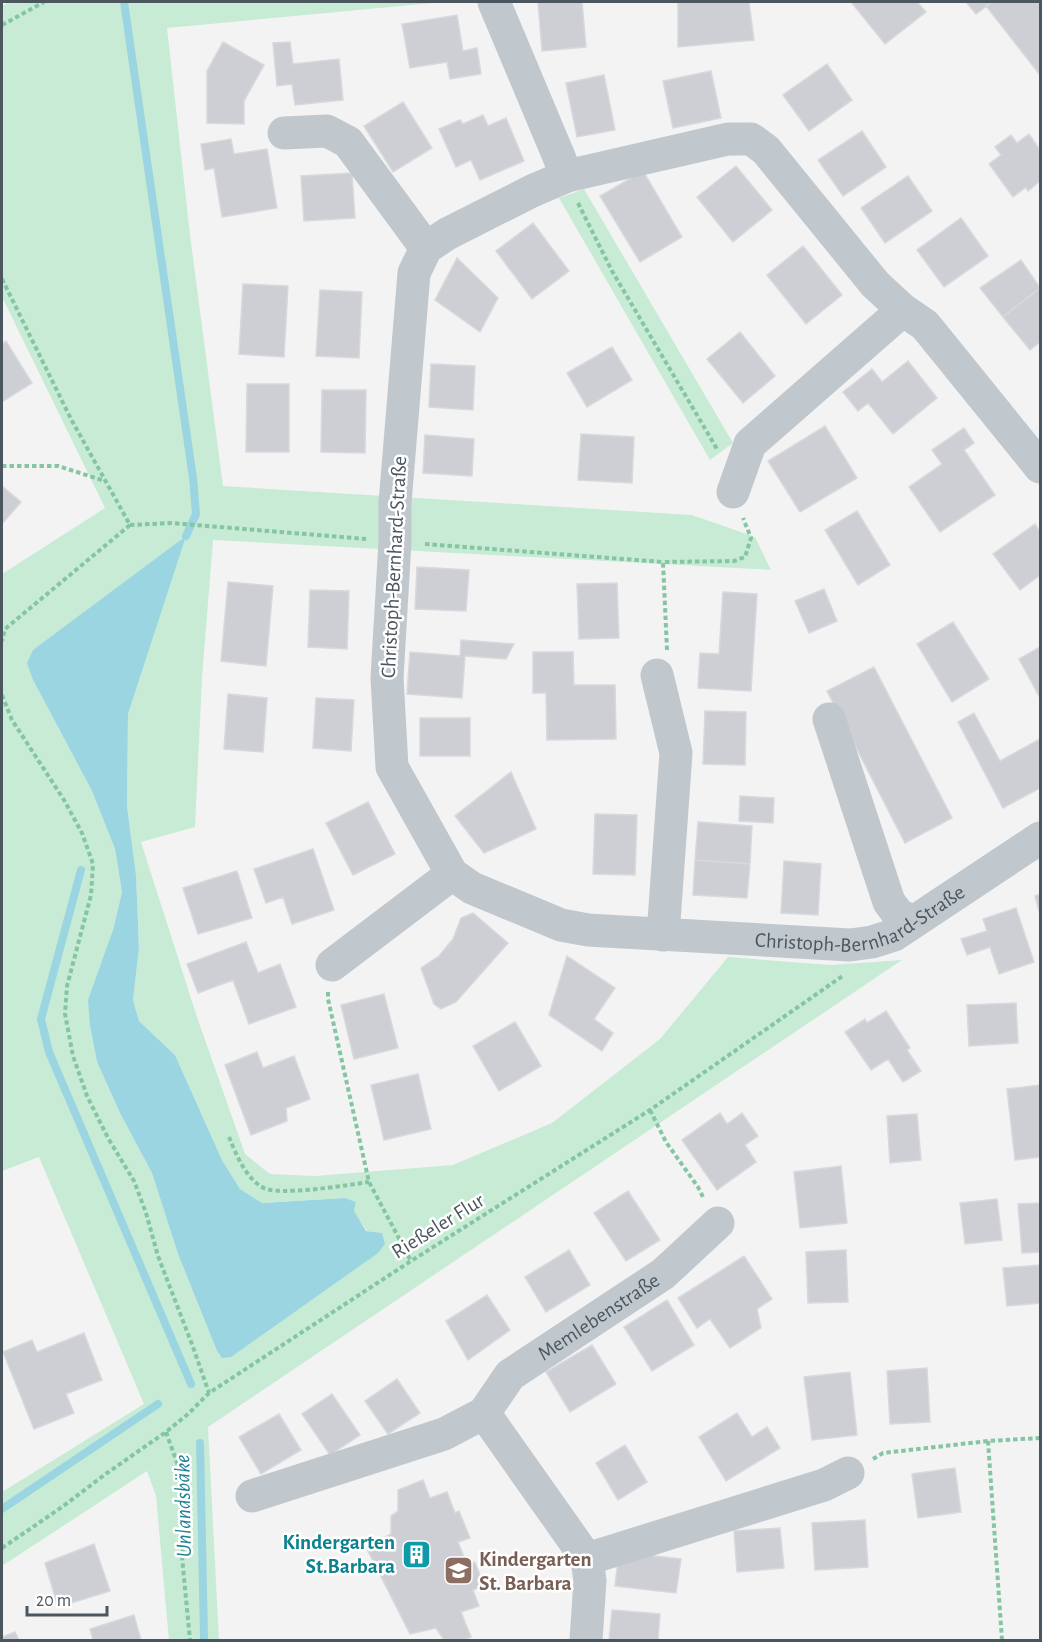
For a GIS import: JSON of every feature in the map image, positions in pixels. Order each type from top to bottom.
[{"type":"street","points":[[494,2],[567,177]]},
{"type":"street","points":[[284,134],[327,131],[348,142],[426,248],[447,234],[532,191],[567,177],[728,139],[751,139],[766,150],[876,285],[903,310],[925,325],[1041,467]]},
{"type":"street","name":"Christoph-Bernhard-Straße","points":[[426,248],[414,273],[395,503],[387,678],[392,767],[452,874],[472,888],[561,925],[588,930],[850,945],[872,942],[894,935],[1041,838]]},
{"type":"street","points":[[733,492],[750,444],[903,310]]},
{"type":"street","points":[[657,675],[676,753],[663,935]]},
{"type":"street","points":[[829,719],[889,902],[898,914],[913,922]]},
{"type":"street","points":[[332,965],[452,874]]},
{"type":"street","name":"Memlebenstraße","points":[[252,1496],[444,1434],[484,1413],[510,1375],[663,1274],[718,1223]]},
{"type":"street","points":[[484,1413],[586,1559],[590,1581],[586,1641]]},
{"type":"street","points":[[586,1559],[824,1485],[849,1473]]},
{"type":"path","points":[[29,2],[32,8]]},
{"type":"path","points":[[2,25],[44,2]]},
{"type":"path","points":[[2,641],[3,629],[130,525],[171,523],[663,562],[734,561],[746,556],[751,538],[720,454],[612,271],[567,177]]},
{"type":"path","points":[[2,279],[70,419],[130,525]]},
{"type":"path","points":[[2,466],[58,466],[105,481]]},
{"type":"path","points":[[657,675],[668,655],[663,562]]},
{"type":"path","points":[[2,695],[12,720],[64,800],[82,833],[93,864],[91,895],[67,986],[65,1014],[73,1056],[87,1096],[108,1138],[134,1180],[146,1212],[158,1256],[209,1393]]},
{"type":"path","points":[[332,965],[328,999],[369,1182],[411,1261]]},
{"type":"path","name":"Rießeler Flur","points":[[2,1548],[166,1432],[209,1393],[411,1261],[650,1110],[845,974]]},
{"type":"path","points":[[650,1110],[666,1142],[698,1187],[718,1223]]},
{"type":"path","points":[[229,1137],[249,1176],[263,1188],[288,1191],[369,1182]]},
{"type":"path","points":[[166,1432],[185,1485],[187,1509],[182,1557],[190,1641]]},
{"type":"path","points":[[849,1473],[884,1454],[988,1441],[1041,1438]]},
{"type":"path","points":[[988,1441],[1002,1641]]},
{"type":"green space","points":[[9,2],[444,2],[167,28],[190,235],[223,486],[692,515],[755,537],[771,570],[213,540],[202,678],[195,827],[141,842],[196,1014],[245,1154],[270,1174],[315,1176],[453,1165],[552,1123],[660,1039],[728,957],[830,965],[902,960],[208,1427],[219,1640],[169,1640],[156,1496],[147,1471],[2,1566],[2,1492],[144,1404],[39,1157],[2,1171],[2,574],[105,508],[2,297],[2,6]],"holes":[[[185,536],[128,714],[127,806],[136,875],[139,948],[133,1000],[139,1021],[175,1055],[222,1160],[240,1189],[261,1203],[345,1198],[356,1202],[353,1211],[367,1231],[382,1233],[222,1358],[217,1351],[178,1254],[152,1173],[120,1113],[97,1062],[90,1026],[122,892],[115,849],[92,791],[33,680]]]},
{"type":"green space","points":[[584,189],[733,443],[710,460],[559,198]]},
{"type":"water","points":[[186,536],[128,714],[127,806],[136,875],[139,948],[133,1000],[139,1021],[175,1055],[222,1160],[240,1189],[262,1203],[345,1198],[356,1202],[354,1211],[366,1231],[382,1233],[385,1244],[378,1253],[231,1357],[222,1358],[217,1351],[178,1254],[152,1173],[120,1113],[97,1062],[88,1000],[113,930],[122,892],[115,849],[92,791],[33,680],[27,663],[33,650]]},
{"type":"building","points":[[538,2],[582,2],[586,47],[542,51]]},
{"type":"building","points":[[678,2],[749,2],[754,40],[678,47]]},
{"type":"building","points":[[851,2],[917,2],[926,12],[885,44]]},
{"type":"building","points":[[966,2],[992,2],[976,14]]},
{"type":"building","points":[[992,2],[1040,2],[1040,75],[986,6]]},
{"type":"building","points":[[457,15],[463,51],[477,48],[481,74],[450,79],[447,62],[410,68],[402,24]]},
{"type":"building","points":[[223,42],[264,65],[244,101],[244,124],[207,123],[207,71]]},
{"type":"building","points":[[290,42],[293,64],[339,59],[343,100],[295,105],[292,84],[277,86],[273,43]]},
{"type":"building","points":[[827,64],[852,100],[809,131],[783,95]]},
{"type":"building","points":[[711,71],[721,118],[673,128],[663,81]]},
{"type":"building","points":[[604,75],[615,130],[577,137],[566,83]]},
{"type":"building","points":[[403,102],[432,148],[393,172],[364,126]]},
{"type":"building","points":[[483,115],[488,126],[506,118],[524,161],[480,180],[471,160],[456,167],[439,129],[460,120],[463,124]]},
{"type":"building","points":[[862,131],[886,167],[843,196],[818,160]]},
{"type":"building","points":[[1029,134],[1040,150],[1040,181],[1028,191],[1026,187],[1013,197],[989,164],[1001,155],[995,147],[1011,135],[1017,143]]},
{"type":"building","points":[[231,139],[234,154],[267,149],[277,208],[222,217],[214,168],[205,170],[201,144]]},
{"type":"building","points":[[736,166],[772,210],[733,242],[697,197]]},
{"type":"building","points":[[643,171],[682,237],[640,262],[600,196]]},
{"type":"building","points":[[352,173],[355,218],[304,221],[301,176]]},
{"type":"building","points":[[908,176],[932,211],[885,243],[861,208]]},
{"type":"building","points":[[961,218],[988,256],[944,287],[917,250]]},
{"type":"building","points":[[533,223],[569,271],[532,299],[496,251]]},
{"type":"building","points":[[803,246],[842,295],[806,324],[767,275]]},
{"type":"building","points":[[457,258],[498,298],[480,332],[435,300]]},
{"type":"building","points":[[1021,260],[1040,288],[1003,317],[980,288]]},
{"type":"building","points":[[243,284],[288,286],[284,357],[239,354]]},
{"type":"building","points":[[1040,288],[1040,342],[1030,350],[1003,317]]},
{"type":"building","points":[[320,290],[362,292],[359,358],[316,356]]},
{"type":"building","points":[[740,332],[775,376],[743,403],[707,359]]},
{"type":"building","points":[[6,341],[32,383],[2,402],[2,344]]},
{"type":"building","points":[[612,347],[632,380],[587,407],[567,373]]},
{"type":"building","points":[[908,361],[937,398],[893,434],[868,403],[858,411],[843,392],[872,369],[882,382]]},
{"type":"building","points":[[431,364],[475,366],[473,410],[429,407]]},
{"type":"building","points":[[247,384],[289,384],[289,452],[246,452]]},
{"type":"building","points":[[322,390],[366,390],[365,453],[321,452]]},
{"type":"building","points":[[825,426],[857,478],[800,512],[768,461]]},
{"type":"building","points":[[964,428],[974,443],[964,450],[995,495],[940,532],[909,487],[942,464],[932,450]]},
{"type":"building","points":[[581,434],[634,437],[632,483],[578,480]]},
{"type":"building","points":[[425,435],[474,439],[472,476],[423,473]]},
{"type":"building","points":[[2,486],[21,502],[2,524]]},
{"type":"building","points":[[857,511],[890,565],[858,585],[825,530]]},
{"type":"building","points":[[1035,524],[1040,532],[1040,575],[1020,590],[993,554]]},
{"type":"building","points":[[417,567],[469,570],[466,611],[415,609]]},
{"type":"building","points":[[228,582],[273,586],[266,666],[221,661]]},
{"type":"building","points":[[617,583],[619,638],[579,639],[577,584]]},
{"type":"building","points":[[824,589],[837,621],[809,633],[795,601]]},
{"type":"building","points":[[310,590],[349,591],[347,649],[308,647]]},
{"type":"building","points":[[723,592],[757,594],[751,691],[698,688],[700,653],[719,654]]},
{"type":"building","points":[[953,622],[989,679],[952,702],[917,644]]},
{"type":"building","points":[[461,640],[514,644],[506,659],[465,656],[462,698],[407,694],[410,652],[460,656]]},
{"type":"building","points":[[1040,647],[1040,698],[1019,659]]},
{"type":"building","points":[[533,652],[573,652],[574,685],[615,685],[616,739],[547,740],[546,693],[533,693]]},
{"type":"building","points":[[874,667],[952,818],[905,843],[827,691]]},
{"type":"building","points":[[228,694],[267,698],[263,752],[224,749]]},
{"type":"building","points":[[316,698],[354,700],[351,751],[313,748]]},
{"type":"building","points":[[705,711],[746,712],[745,765],[703,764]]},
{"type":"building","points":[[974,713],[1000,761],[1040,739],[1040,788],[1003,808],[958,722]]},
{"type":"building","points":[[420,718],[470,718],[470,756],[420,756]]},
{"type":"building","points":[[511,772],[536,829],[484,853],[455,816]]},
{"type":"building","points":[[740,796],[774,798],[773,823],[739,821]]},
{"type":"building","points":[[368,802],[395,854],[353,875],[326,823]]},
{"type":"building","points":[[595,814],[637,815],[635,875],[593,874]]},
{"type":"building","points":[[698,822],[752,826],[750,864],[695,860]]},
{"type":"building","points":[[313,849],[334,910],[292,924],[283,897],[266,903],[254,869]]},
{"type":"building","points":[[695,860],[750,864],[747,898],[693,895]]},
{"type":"building","points":[[784,861],[821,864],[818,915],[781,913]]},
{"type":"building","points":[[237,871],[252,918],[198,934],[183,888]]},
{"type":"building","points":[[1040,894],[1040,915],[1035,896]]},
{"type":"building","points":[[1016,908],[1034,962],[999,974],[990,947],[967,955],[961,939],[987,931],[983,919]]},
{"type":"building","points":[[473,913],[508,943],[456,1002],[441,1009],[434,1004],[421,968],[439,956],[453,939],[461,918]]},
{"type":"building","points":[[246,942],[258,973],[280,964],[296,1007],[249,1024],[233,980],[198,993],[187,964]]},
{"type":"building","points":[[567,956],[615,988],[594,1019],[613,1033],[602,1051],[549,1015]]},
{"type":"building","points":[[384,994],[398,1048],[354,1059],[341,1005]]},
{"type":"building","points":[[1016,1003],[1018,1043],[969,1046],[967,1005]]},
{"type":"building","points":[[886,1011],[910,1048],[907,1050],[921,1071],[903,1082],[888,1059],[871,1070],[845,1032],[865,1019],[867,1023]]},
{"type":"building","points":[[515,1022],[541,1066],[499,1091],[473,1046]]},
{"type":"building","points":[[257,1052],[263,1068],[294,1056],[310,1099],[286,1108],[287,1121],[251,1135],[225,1065]]},
{"type":"building","points":[[418,1074],[431,1129],[384,1140],[371,1085]]},
{"type":"building","points":[[1040,1085],[1040,1157],[1015,1160],[1007,1089]]},
{"type":"building","points":[[720,1113],[727,1124],[742,1113],[758,1136],[745,1145],[756,1162],[717,1190],[682,1140]]},
{"type":"building","points":[[917,1114],[921,1160],[890,1163],[887,1116]]},
{"type":"building","points":[[841,1166],[847,1223],[800,1228],[794,1172]]},
{"type":"building","points":[[628,1191],[660,1240],[626,1261],[594,1213]]},
{"type":"building","points":[[997,1199],[1002,1240],[965,1244],[960,1203]]},
{"type":"building","points":[[1040,1203],[1040,1252],[1022,1253],[1018,1204]]},
{"type":"building","points":[[569,1250],[590,1285],[546,1312],[525,1277]]},
{"type":"building","points":[[846,1250],[848,1302],[808,1303],[806,1252]]},
{"type":"building","points":[[744,1256],[772,1299],[757,1309],[761,1328],[730,1348],[710,1319],[697,1328],[678,1298]]},
{"type":"building","points":[[1040,1265],[1040,1303],[1007,1306],[1003,1268]]},
{"type":"building","points":[[487,1295],[510,1330],[468,1360],[446,1321]]},
{"type":"building","points":[[667,1300],[694,1345],[652,1371],[624,1327]]},
{"type":"building","points":[[84,1333],[102,1380],[66,1394],[74,1413],[34,1429],[3,1352],[32,1340],[37,1352]]},
{"type":"building","points":[[592,1345],[616,1384],[570,1412],[546,1372]]},
{"type":"building","points":[[927,1368],[930,1422],[890,1424],[887,1371]]},
{"type":"building","points":[[850,1372],[857,1435],[812,1440],[804,1377]]},
{"type":"building","points":[[397,1379],[420,1413],[388,1434],[365,1401]]},
{"type":"building","points":[[332,1394],[360,1435],[330,1455],[302,1414]]},
{"type":"building","points":[[737,1413],[752,1437],[767,1427],[780,1448],[726,1481],[699,1437]]},
{"type":"building","points":[[279,1414],[301,1450],[261,1474],[239,1437]]},
{"type":"building","points":[[625,1445],[647,1482],[618,1500],[596,1463]]},
{"type":"building","points":[[955,1468],[961,1512],[918,1518],[912,1474]]},
{"type":"building","name":"Kindergarten St.Barbara","points":[[423,1480],[430,1498],[447,1492],[455,1513],[459,1511],[470,1538],[458,1542],[467,1565],[475,1562],[484,1586],[473,1590],[479,1606],[461,1612],[471,1637],[463,1640],[444,1640],[436,1628],[410,1634],[366,1547],[391,1534],[391,1516],[398,1511],[398,1490]]},
{"type":"building","points":[[865,1520],[868,1567],[815,1570],[812,1523]]},
{"type":"building","points":[[780,1528],[784,1568],[737,1572],[734,1531]]},
{"type":"building","points":[[94,1544],[110,1591],[58,1607],[45,1563]]},
{"type":"building","points":[[619,1552],[681,1559],[676,1593],[615,1586]]},
{"type":"building","points":[[612,1610],[660,1614],[658,1640],[609,1640]]},
{"type":"building","points":[[134,1615],[141,1640],[93,1640],[90,1629]]},
{"type":"building","points":[[15,1632],[19,1640],[2,1640],[2,1637]]},
{"type":"waterway","points":[[124,2],[193,478],[196,514],[186,536]]},
{"type":"waterway","points":[[81,870],[41,1019],[49,1052],[191,1384]]},
{"type":"waterway","points":[[2,1509],[158,1404]]},
{"type":"waterway","name":"Unlandsbäke","points":[[200,1443],[204,1640]]},
{"type":"place","name":"Kindergarten St.Barbara","points":[[416,1554]]},
{"type":"place","name":"Kindergarten St. Barbara","points":[[458,1571]]}]
